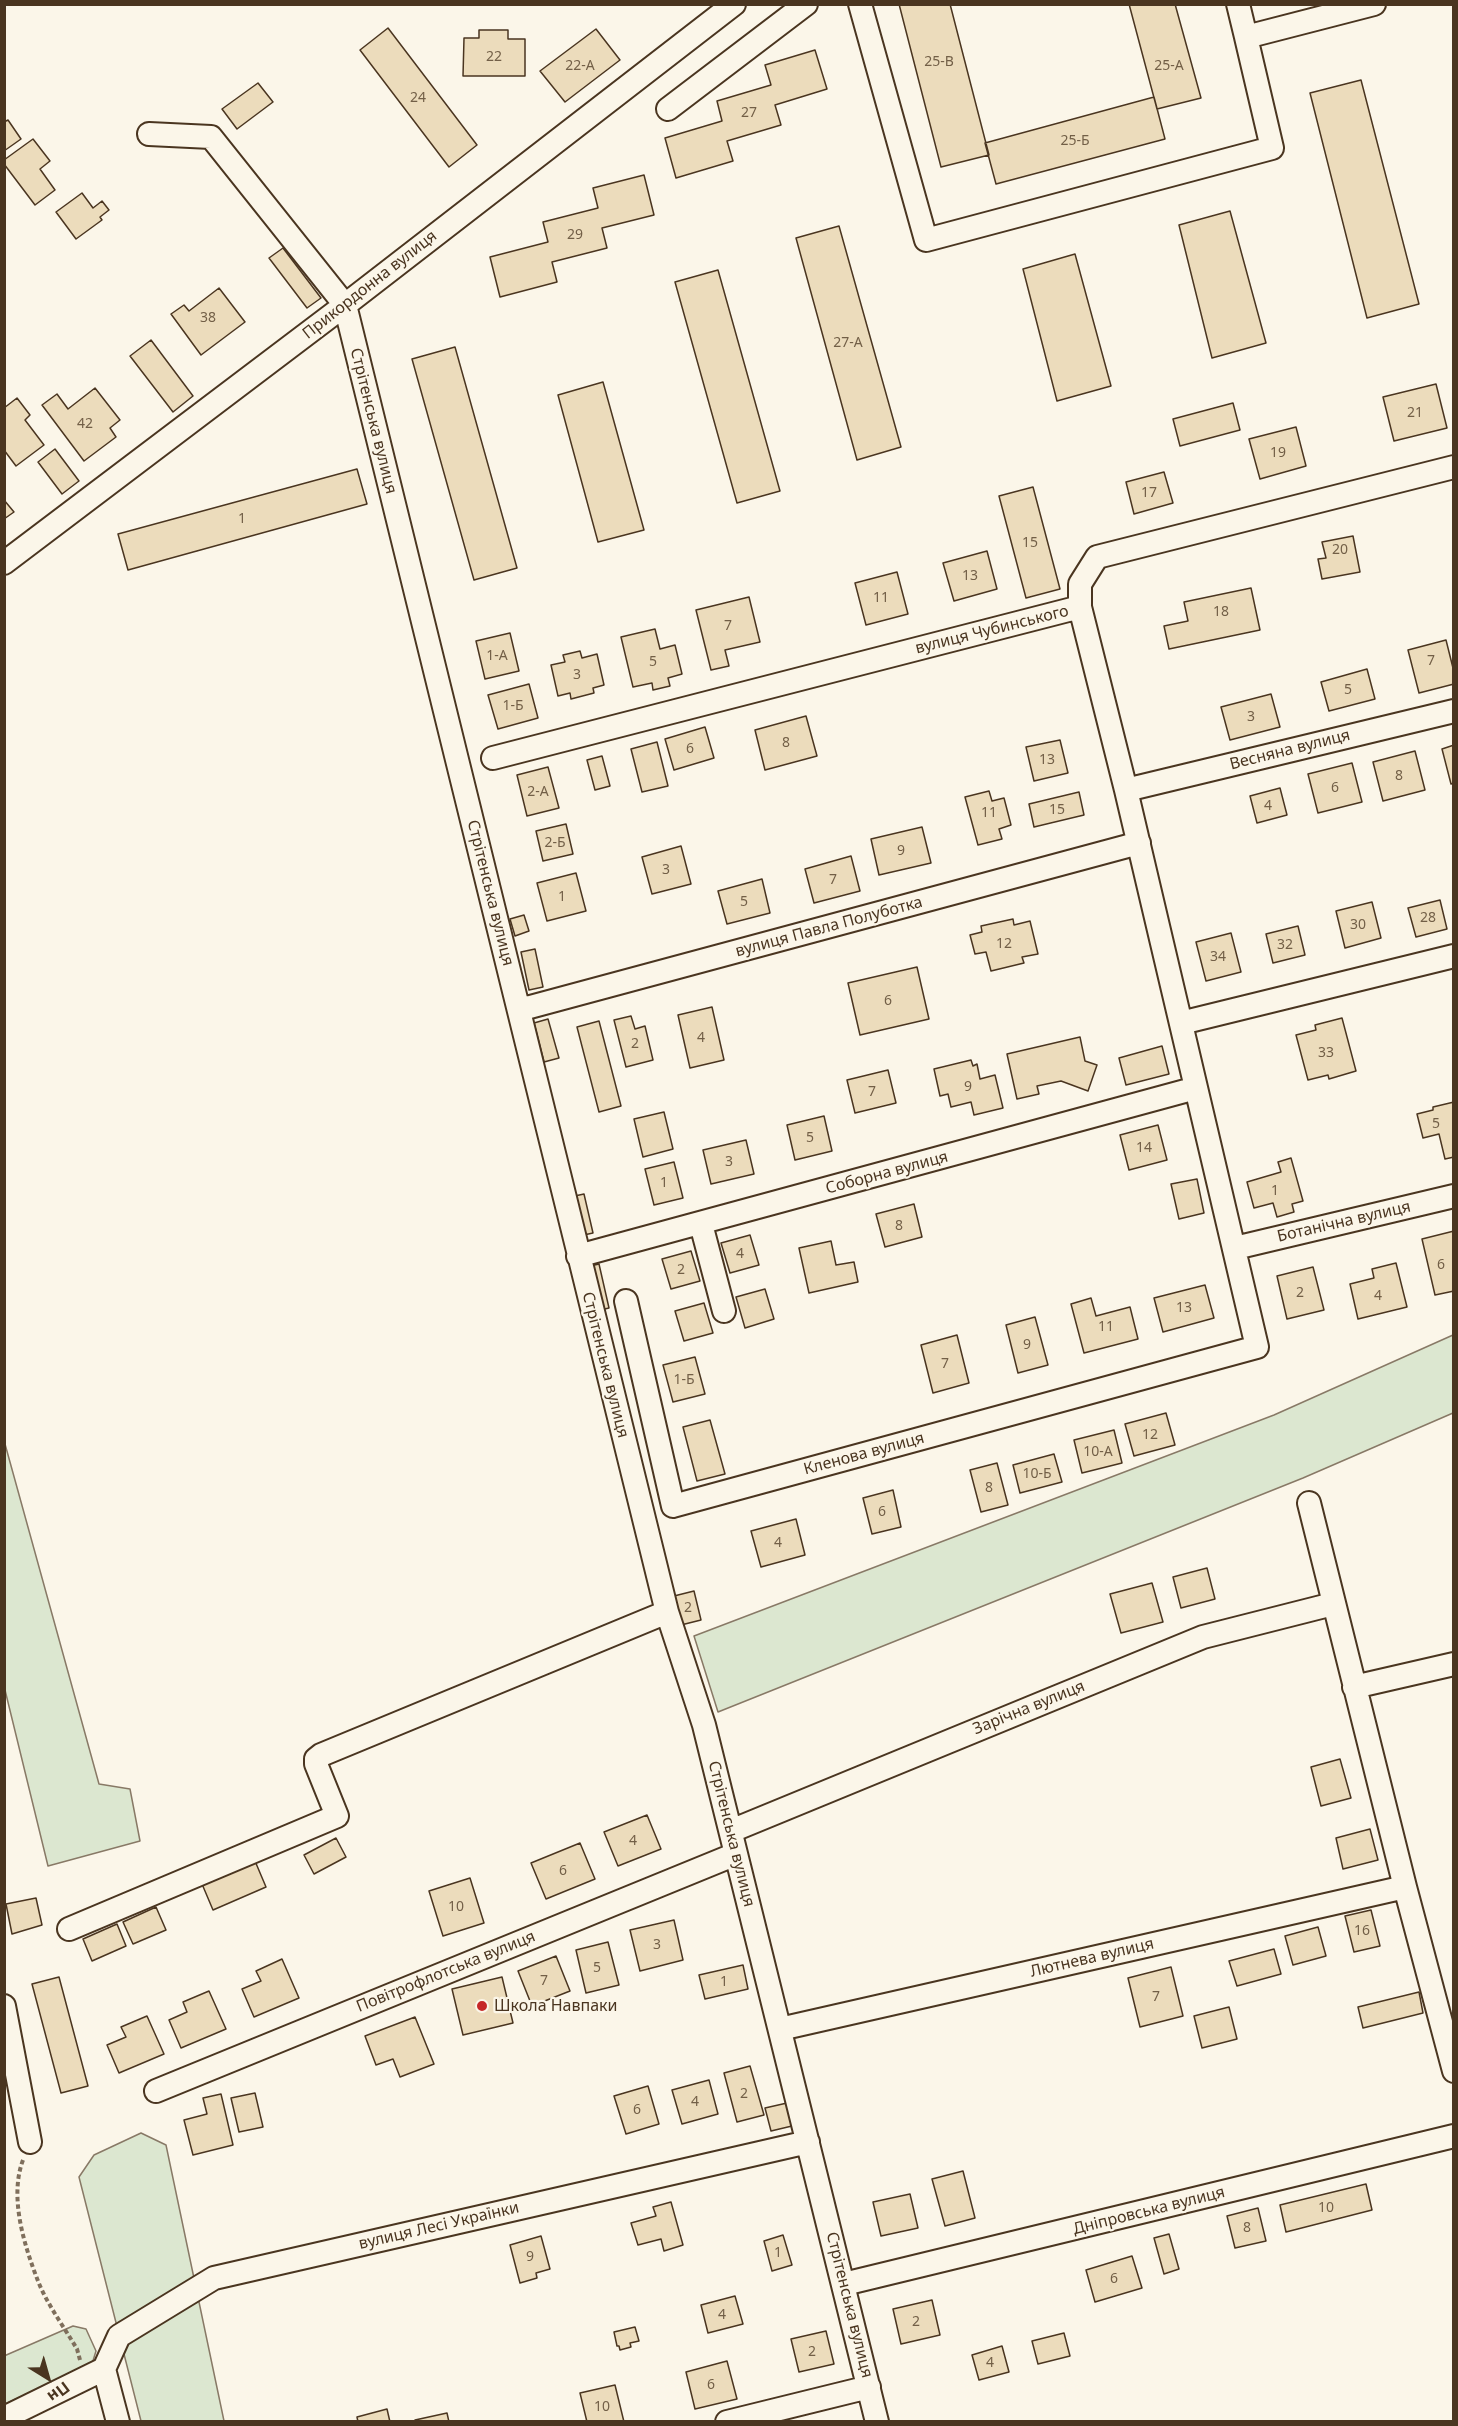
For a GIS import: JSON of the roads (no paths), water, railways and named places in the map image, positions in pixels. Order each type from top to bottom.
[{"type":"street","name":"Прикордонна вулиця","points":[[4,563],[345,305],[734,4]]},
{"type":"street","points":[[668,109],[806,4]]},
{"type":"street","points":[[860,4],[926,240],[1272,148],[1238,4]]},
{"type":"street","points":[[1246,37],[1374,4]]},
{"type":"street","points":[[149,134],[211,137],[345,305]]},
{"type":"street","name":"Стрітенська вулиця","points":[[345,305],[667,1612],[704,1725],[877,2421]]},
{"type":"street","name":"вулиця Чубинського","points":[[494,758],[1080,607],[1080,584],[1097,557],[1454,467]]},
{"type":"street","points":[[1080,607],[1139,843],[1235,1248]]},
{"type":"street","name":"Весняна вулиця","points":[[1126,790],[1454,711]]},
{"type":"street","name":"вулиця Павла Полуботка","points":[[519,1008],[530,1007],[1139,843]]},
{"type":"street","points":[[1181,1023],[1454,956]]},
{"type":"street","name":"Соборна вулиця","points":[[578,1256],[1196,1088]]},
{"type":"street","name":"Ботанічна вулиця","points":[[1235,1248],[1454,1196]]},
{"type":"street","points":[[701,1224],[724,1311]]},
{"type":"street","name":"Кленова вулиця","points":[[626,1301],[673,1506],[1257,1347],[1235,1248]]},
{"type":"street","points":[[1309,1503],[1405,1887],[1454,2071]]},
{"type":"street","name":"Зарічна вулиця","points":[[731,1831],[1203,1637],[1333,1604]]},
{"type":"street","points":[[69,1929],[337,1816],[316,1764],[316,1759],[321,1755],[667,1612]]},
{"type":"street","points":[[1354,1687],[1454,1664]]},
{"type":"street","name":"Повітрофлотська вулиця","points":[[156,2091],[736,1854]]},
{"type":"street","name":"Лютнева вулиця","points":[[780,2029],[1405,1887]]},
{"type":"street","points":[[4,2006],[30,2142]]},
{"type":"street","name":"Дніпровська вулиця","points":[[844,2284],[1454,2136]]},
{"type":"street","name":"вулиця Лесі Українки","points":[[95,2373],[119,2336],[214,2278],[808,2142]]},
{"type":"street","points":[[4,2418],[95,2373],[118,2421]]},
{"type":"street","points":[[727,2421],[869,2387]]},
{"type":"place","name":"Школа Навпаки","points":[[482,2006]]}]
